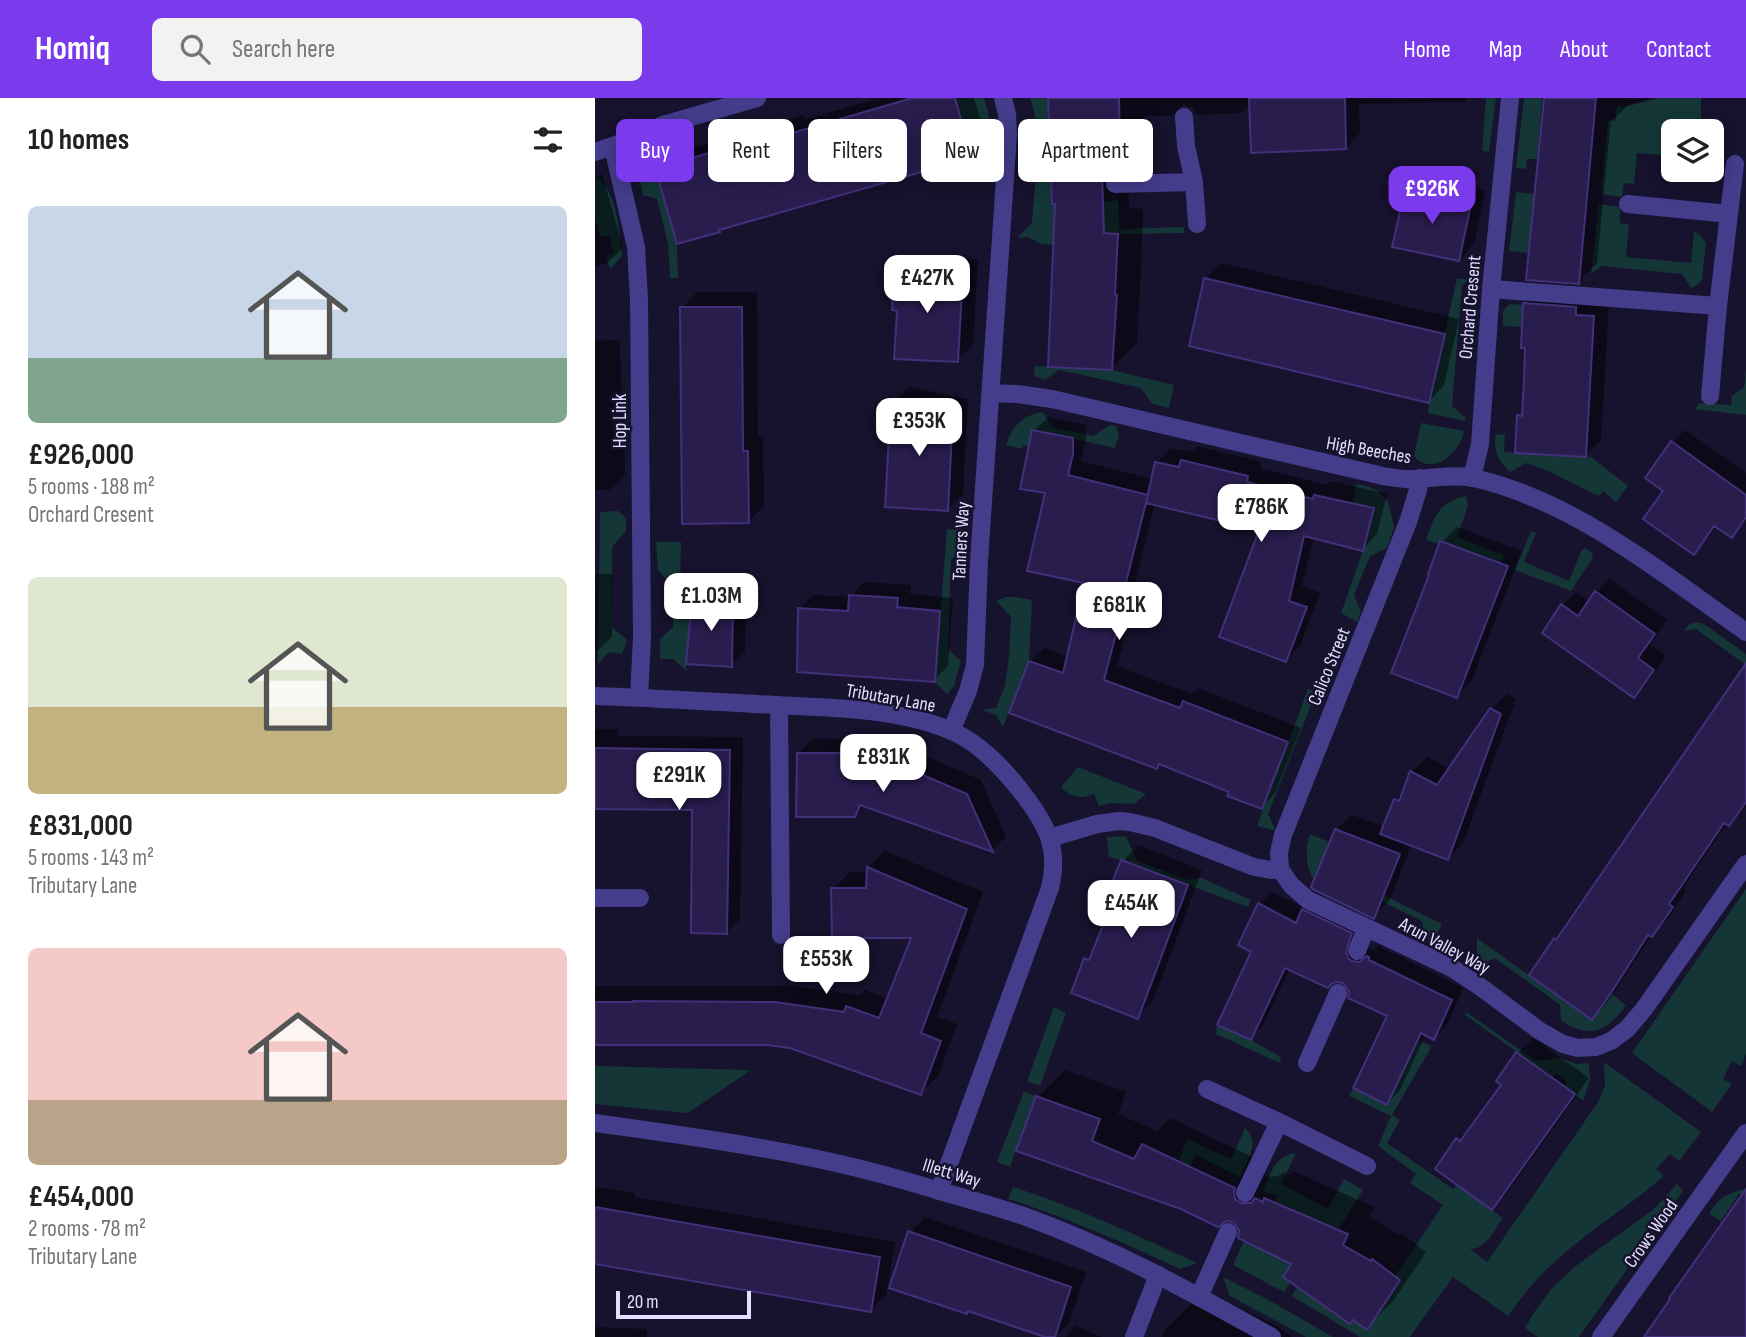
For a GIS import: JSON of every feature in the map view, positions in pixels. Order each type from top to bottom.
[{"type":"street","points":[[604,149],[663,125],[757,98]]},
{"type":"street","name":"Tanners Way","points":[[951,731],[968,691],[975,665],[979,561],[1008,134],[1003,98]]},
{"type":"street","name":"Orchard Cresent","points":[[1472,478],[1480,444],[1491,289],[1510,98]]},
{"type":"street","points":[[1184,117],[1197,224]]},
{"type":"street","name":"Hop Link","points":[[604,149],[636,247],[639,299],[642,638],[639,697]]},
{"type":"street","points":[[1710,396],[1735,164]]},
{"type":"street","points":[[1115,184],[1194,182]]},
{"type":"street","points":[[1628,204],[1729,214]]},
{"type":"street","points":[[1491,289],[1718,306]]},
{"type":"street","name":"High Beeches","points":[[991,393],[1052,399],[1383,476],[1413,479],[1455,476],[1472,478],[1536,499],[1600,531],[1746,632]]},
{"type":"street","name":"Calico Street","points":[[1280,869],[1279,853],[1283,835],[1408,522],[1420,478]]},
{"type":"street","name":"Tributary Lane","points":[[595,696],[868,711],[927,723],[951,731],[972,743],[1008,776],[1039,816],[1050,838],[1054,858],[1047,899],[939,1191]]},
{"type":"street","points":[[779,705],[781,934]]},
{"type":"street","points":[[1050,838],[1097,824],[1130,822],[1155,828],[1254,867],[1280,869]]},
{"type":"street","name":"Arun Valley Way","points":[[1280,869],[1291,885],[1308,900],[1452,968],[1553,1039],[1578,1048],[1597,1047],[1627,1030],[1746,864]]},
{"type":"street","points":[[595,898],[640,898]]},
{"type":"street","points":[[1357,951],[1366,928]]},
{"type":"street","points":[[1307,1063],[1338,993]]},
{"type":"street","points":[[1207,1089],[1367,1166]]},
{"type":"street","points":[[1245,1193],[1279,1122]]},
{"type":"street","name":"Illett Way","points":[[595,1123],[787,1153],[897,1178],[1029,1218],[1158,1275],[1272,1337]]},
{"type":"street","name":"Crows Wood","points":[[1601,1337],[1739,1158],[1746,1133]]},
{"type":"street","points":[[1199,1297],[1228,1232]]},
{"type":"street","points":[[1133,1337],[1158,1275]]},
{"type":"green space","points":[[954,98],[984,98],[989,119],[960,119]]},
{"type":"green space","points":[[1030,98],[1048,98],[1049,119],[1035,119]]},
{"type":"green space","points":[[1486,98],[1496,98],[1489,152],[1482,151]]},
{"type":"green space","points":[[1524,98],[1542,98],[1537,159],[1527,159],[1526,169],[1516,168]]},
{"type":"green space","points":[[1659,98],[1701,98],[1701,119],[1661,119],[1661,155],[1637,153],[1634,184],[1624,183],[1622,197],[1601,194],[1608,120],[1615,121],[1617,106],[1624,107]]},
{"type":"green space","points":[[595,175],[603,182],[613,201],[618,223],[622,256],[610,269],[606,255],[613,253],[609,235],[600,237],[595,219]]},
{"type":"green space","points":[[640,182],[659,182],[677,244],[678,278],[670,278],[668,244],[657,199],[643,195]]},
{"type":"green space","points":[[1035,182],[1051,182],[1052,204],[1118,200],[1119,229],[1184,227],[1184,233],[1055,231],[1054,245],[1041,244],[1028,237],[1017,238],[1032,223]]},
{"type":"green space","points":[[1516,192],[1534,194],[1528,253],[1509,251]]},
{"type":"green space","points":[[1599,204],[1620,207],[1620,223],[1629,225],[1626,257],[1691,263],[1694,231],[1700,235],[1706,243],[1702,280],[1691,288],[1682,274],[1602,266],[1591,274]]},
{"type":"green space","points":[[1457,278],[1468,280],[1462,286],[1452,406],[1466,418],[1465,421],[1428,413]]},
{"type":"green space","points":[[1511,304],[1566,309],[1523,312],[1522,327],[1503,326],[1503,312]]},
{"type":"green space","points":[[1035,366],[1112,370],[1174,385],[1169,408],[1152,404],[1141,388],[1059,370],[1045,380],[1034,376]]},
{"type":"green space","points":[[1746,370],[1746,415],[1695,409],[1699,403],[1731,405],[1732,396],[1744,387]]},
{"type":"green space","points":[[1043,412],[1052,427],[1093,436],[1110,425],[1116,426],[1119,435],[1115,448],[1033,430],[1028,447],[1023,445],[1022,449],[1006,445],[1019,422],[1030,415]]},
{"type":"green space","points":[[1421,423],[1464,431],[1457,447],[1445,460],[1429,464],[1414,456]]},
{"type":"green space","points":[[1505,434],[1504,452],[1591,457],[1628,486],[1616,502],[1603,491],[1599,496],[1526,463],[1510,472],[1500,459],[1495,446],[1495,435]]},
{"type":"green space","points":[[1356,484],[1378,491],[1388,502],[1394,527],[1387,548],[1370,556],[1354,595],[1361,611],[1357,622],[1341,613],[1363,551],[1374,508],[1353,503]]},
{"type":"green space","points":[[1466,496],[1468,506],[1457,537],[1504,555],[1501,564],[1426,540],[1439,511],[1450,502]]},
{"type":"green space","points":[[618,511],[626,518],[626,531],[612,547],[612,627],[627,640],[622,654],[609,652],[598,664],[600,512]]},
{"type":"green space","points":[[947,529],[969,535],[968,550],[951,559],[948,649],[961,661],[954,686],[947,694],[935,682]]},
{"type":"green space","points":[[1531,531],[1536,533],[1524,562],[1569,581],[1581,551],[1585,548],[1593,554],[1571,591],[1515,570]]},
{"type":"green space","points":[[656,542],[681,542],[680,596],[692,598],[687,671],[673,659],[660,659],[660,639],[673,627],[673,587],[658,570]]},
{"type":"green space","points":[[1006,597],[1032,600],[1029,661],[1003,727],[996,715],[982,710],[996,708],[1005,686],[1011,617],[996,601]]},
{"type":"green space","points":[[1695,622],[1704,624],[1746,654],[1746,665],[1696,629],[1684,631],[1688,625]]},
{"type":"green space","points":[[1308,689],[1330,696],[1314,698],[1268,814],[1276,831],[1257,826]]},
{"type":"green space","points":[[1078,767],[1146,794],[1134,804],[1110,803],[1099,806],[1094,794],[1076,796],[1061,787]]},
{"type":"green space","points":[[1310,834],[1329,842],[1319,869],[1383,895],[1442,924],[1433,942],[1425,938],[1422,921],[1339,881],[1315,883],[1307,859]]},
{"type":"green space","points":[[1126,836],[1137,861],[1189,880],[1201,878],[1251,900],[1248,907],[1109,857],[1107,837]]},
{"type":"green space","points":[[1746,889],[1746,1054],[1741,1066],[1732,1061],[1723,1079],[1732,1084],[1712,1112],[1632,1053]]},
{"type":"green space","points":[[1477,938],[1585,1015],[1595,1017],[1611,993],[1626,1005],[1612,1021],[1598,1030],[1572,1027],[1561,1021],[1560,1005],[1495,958],[1481,965],[1477,955]]},
{"type":"green space","points":[[1054,1007],[1066,1013],[1040,1086],[1027,1081]]},
{"type":"green space","points":[[1466,1012],[1536,1061],[1560,1058],[1576,1064],[1589,1063],[1590,1080],[1583,1101],[1565,1087],[1567,1082],[1556,1073],[1552,1077],[1465,1015]]},
{"type":"green space","points":[[1217,1025],[1281,1057],[1280,1063],[1216,1034]]},
{"type":"green space","points":[[1417,1040],[1432,1046],[1392,1115],[1400,1120],[1387,1143],[1453,1189],[1457,1184],[1503,1218],[1486,1242],[1470,1249],[1487,1262],[1598,1102],[1605,1086],[1604,1062],[1701,1132],[1679,1161],[1670,1154],[1656,1169],[1664,1176],[1574,1245],[1546,1270],[1508,1316],[1453,1277],[1410,1337],[1360,1337],[1292,1296],[1298,1286],[1334,1308],[1332,1313],[1350,1323],[1353,1320],[1367,1329],[1400,1280],[1395,1276],[1443,1205],[1410,1183],[1416,1174],[1378,1146],[1391,1116],[1349,1096],[1353,1089],[1387,1104]]},
{"type":"green space","points":[[595,1066],[751,1070],[688,1113],[595,1104]]},
{"type":"green space","points":[[1024,1091],[1036,1096],[1010,1167],[997,1162]]},
{"type":"green space","points":[[1245,1128],[1250,1133],[1252,1145],[1240,1177],[1196,1155],[1171,1205],[1164,1201],[1187,1139],[1231,1159]]},
{"type":"green space","points":[[1296,1153],[1281,1184],[1328,1209],[1344,1179],[1363,1190],[1336,1233],[1320,1222],[1275,1202],[1277,1196],[1263,1191],[1278,1161]]},
{"type":"green space","points":[[1677,1184],[1683,1191],[1579,1337],[1538,1337],[1525,1328],[1552,1288],[1577,1265],[1655,1208]]},
{"type":"green space","points":[[1013,1187],[1083,1212],[1197,1263],[1180,1269],[1095,1231],[1008,1199]]},
{"type":"green space","points":[[1746,1190],[1746,1198],[1739,1194],[1721,1221],[1709,1214],[1722,1198]]},
{"type":"green space","points":[[1244,1241],[1291,1264],[1283,1276],[1291,1282],[1284,1292],[1233,1265]]},
{"type":"green space","points":[[1223,1277],[1333,1337],[1306,1337],[1230,1296]]},
{"type":"building","points":[[912,98],[955,98],[961,119],[921,119],[921,172],[907,176],[907,119],[840,119]]},
{"type":"building","points":[[1048,98],[1119,98],[1119,119],[1049,119]]},
{"type":"building","points":[[1249,98],[1345,98],[1346,149],[1251,153]]},
{"type":"building","points":[[1544,98],[1596,98],[1579,284],[1526,280]]},
{"type":"building","points":[[808,128],[808,182],[887,182],[677,244],[659,182],[694,182],[694,157],[708,153],[708,182],[794,182],[794,133]]},
{"type":"building","points":[[1051,182],[1102,182],[1104,233],[1118,234],[1112,370],[1048,367],[1055,204],[1052,204]]},
{"type":"building","points":[[1404,194],[1419,194],[1471,205],[1459,261],[1392,247]]},
{"type":"building","points":[[893,270],[963,274],[958,362],[894,359],[897,311],[892,310]]},
{"type":"building","points":[[1204,278],[1445,334],[1429,403],[1189,346]]},
{"type":"building","points":[[1523,303],[1576,307],[1576,315],[1594,316],[1586,457],[1515,453],[1517,415],[1522,416],[1524,381],[1525,348],[1521,348]]},
{"type":"building","points":[[680,307],[742,307],[743,451],[748,451],[749,523],[682,524]]},
{"type":"building","points":[[891,401],[953,414],[948,511],[885,507]]},
{"type":"building","points":[[1032,430],[1073,438],[1073,454],[1068,475],[1148,495],[1104,680],[1180,708],[1183,701],[1288,742],[1262,809],[1227,796],[1229,792],[1159,764],[1157,769],[1009,713],[1029,661],[1063,673],[1084,583],[1027,571],[1045,493],[1020,489]]},
{"type":"building","points":[[1671,441],[1746,495],[1746,517],[1732,538],[1714,526],[1694,555],[1643,519],[1663,491],[1645,478]]},
{"type":"building","points":[[1181,460],[1248,476],[1247,482],[1313,499],[1314,495],[1374,508],[1363,551],[1304,536],[1289,601],[1307,607],[1286,662],[1219,637],[1259,530],[1146,503],[1155,462],[1179,467]]},
{"type":"building","points":[[1440,541],[1508,566],[1457,698],[1391,673]]},
{"type":"building","points":[[1595,591],[1655,634],[1638,658],[1654,670],[1634,698],[1542,633],[1561,604],[1578,616]]},
{"type":"building","points":[[849,595],[898,598],[897,607],[940,611],[935,682],[797,672],[798,608],[848,611]]},
{"type":"building","points":[[692,598],[733,601],[732,667],[686,664]]},
{"type":"building","points":[[1746,663],[1746,802],[1729,826],[1724,823],[1669,904],[1673,907],[1652,937],[1648,935],[1592,1020],[1529,975],[1554,938],[1556,940]]},
{"type":"building","points":[[1490,708],[1501,714],[1448,860],[1380,834],[1394,799],[1399,801],[1410,771],[1437,785]]},
{"type":"building","points":[[595,748],[730,750],[727,934],[691,933],[692,810],[595,809]]},
{"type":"building","points":[[797,753],[872,753],[967,794],[993,852],[860,805],[855,817],[796,817]]},
{"type":"building","points":[[1335,829],[1400,854],[1374,919],[1311,887]]},
{"type":"building","points":[[1121,860],[1188,885],[1138,1019],[1071,993],[1084,958],[1089,960],[1115,896],[1108,893]]},
{"type":"building","points":[[867,867],[967,909],[921,1033],[941,1041],[921,1095],[790,1048],[767,1045],[595,1045],[595,1002],[775,1002],[844,1012],[846,1006],[879,1018],[911,938],[832,938],[831,888],[866,888]]},
{"type":"building","points":[[1258,903],[1296,923],[1302,909],[1352,933],[1346,952],[1352,961],[1359,962],[1367,956],[1369,960],[1452,1000],[1434,1040],[1421,1033],[1387,1105],[1353,1088],[1387,1016],[1348,998],[1349,991],[1343,983],[1336,982],[1328,988],[1285,968],[1251,1040],[1217,1025],[1251,952],[1238,945]]},
{"type":"building","points":[[1516,1052],[1575,1094],[1492,1210],[1435,1169],[1456,1138],[1460,1141],[1501,1085],[1496,1081]]},
{"type":"building","points":[[1036,1096],[1100,1119],[1092,1141],[1134,1159],[1142,1144],[1235,1188],[1235,1199],[1241,1203],[1251,1203],[1255,1198],[1263,1202],[1264,1198],[1348,1234],[1343,1245],[1371,1261],[1372,1259],[1400,1280],[1367,1330],[1353,1320],[1350,1324],[1283,1277],[1291,1264],[1238,1238],[1239,1230],[1233,1222],[1226,1221],[1218,1227],[1181,1209],[1016,1151]]},
{"type":"building","points":[[1746,1189],[1746,1337],[1644,1337],[1669,1298]]},
{"type":"building","points":[[595,1207],[880,1257],[871,1312],[595,1264]]},
{"type":"building","points":[[908,1231],[1071,1287],[1055,1337],[1045,1337],[968,1311],[967,1314],[889,1288]]}]
